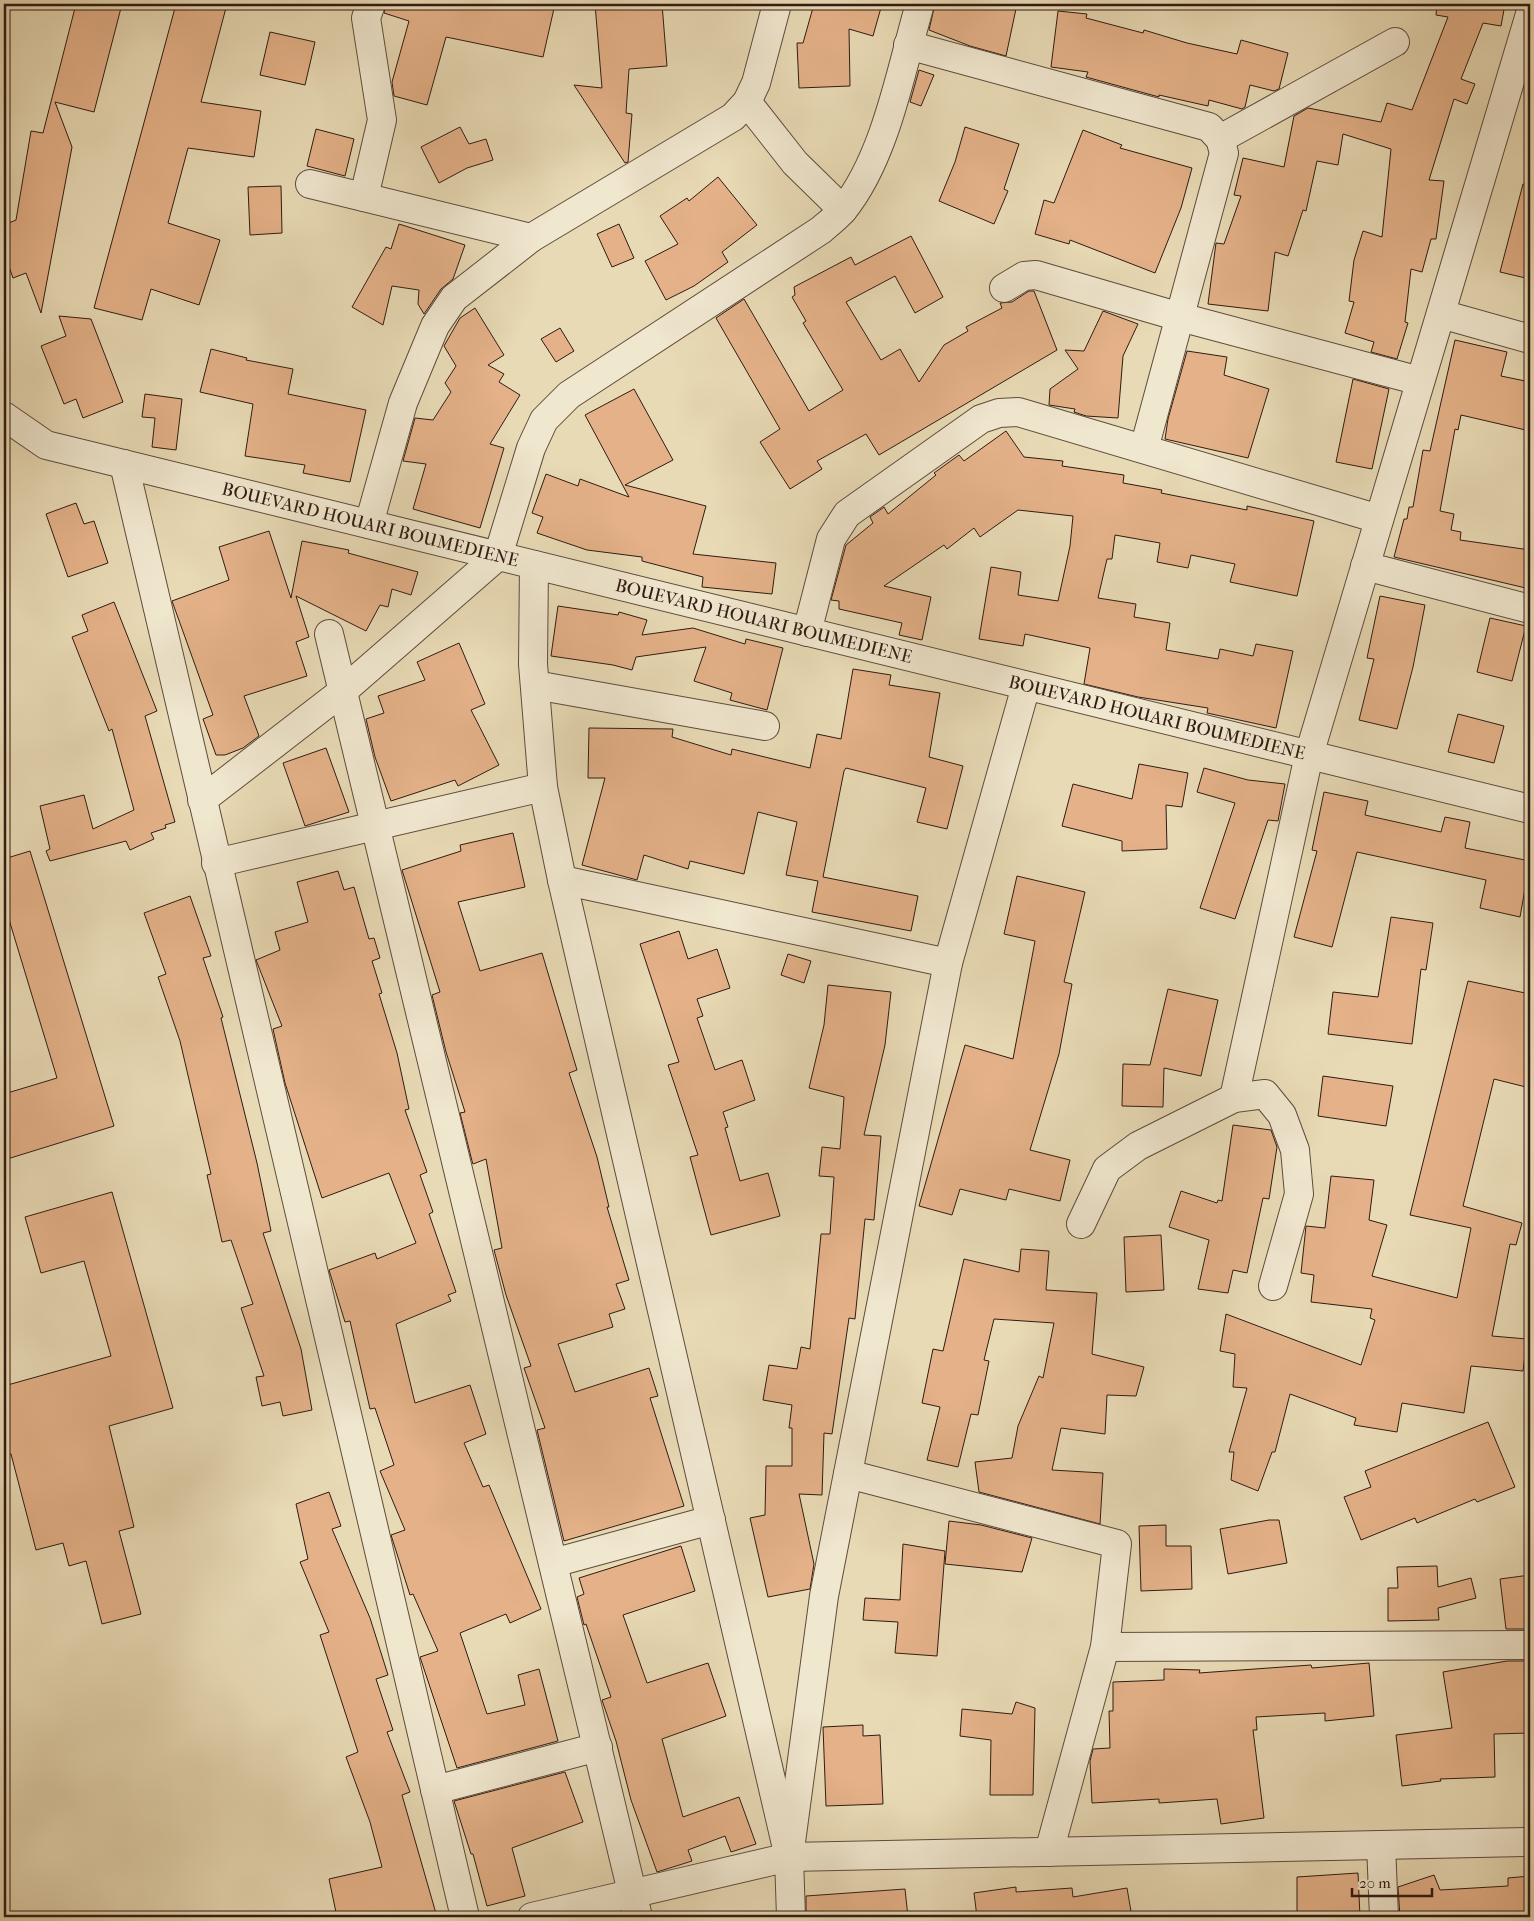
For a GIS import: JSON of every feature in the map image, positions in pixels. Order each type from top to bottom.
[{"type":"street","points":[[364,197],[382,120],[366,18],[370,4]]},
{"type":"street","points":[[369,524],[403,403],[434,326],[454,298],[531,238],[733,117],[747,102],[756,83],[777,4]]},
{"type":"street","points":[[202,800],[342,691],[498,556],[531,448],[544,420],[569,394],[821,230],[843,210],[864,178],[882,138],[920,4]]},
{"type":"street","points":[[1234,1098],[1309,755],[1530,14]]},
{"type":"street","points":[[1220,138],[1395,42]]},
{"type":"street","points":[[908,45],[1209,127],[1220,138],[1224,153],[1144,449]]},
{"type":"street","points":[[747,102],[795,163],[843,210]]},
{"type":"street","points":[[310,184],[531,238]]},
{"type":"street","points":[[1004,288],[1024,276],[1036,274],[1180,317],[1420,381]]},
{"type":"street","points":[[1440,314],[1530,339]]},
{"type":"street","points":[[807,632],[831,539],[847,514],[981,419],[999,412],[1018,412],[1379,519]]},
{"type":"street","name":"BOUEVARD HOUARI BOUMEDIENE","points":[[4,416],[46,444],[1530,809]]},
{"type":"street","points":[[124,464],[216,863],[465,1917]]},
{"type":"street","points":[[534,565],[535,685],[543,787],[562,880],[789,1857]]},
{"type":"street","points":[[1365,566],[1530,609]]},
{"type":"street","points":[[329,634],[636,1905]]},
{"type":"street","points":[[535,685],[765,726]]},
{"type":"street","points":[[791,1917],[789,1857],[824,1596],[948,964],[1026,686]]},
{"type":"street","points":[[216,863],[543,787]]},
{"type":"street","points":[[562,880],[948,964]]},
{"type":"street","points":[[1081,1224],[1107,1168],[1138,1146],[1234,1098],[1265,1094],[1282,1115],[1296,1150],[1299,1194],[1273,1286]]},
{"type":"street","points":[[848,1474],[1117,1544],[1105,1647],[1049,1852]]},
{"type":"street","points":[[553,1563],[711,1520]]},
{"type":"street","points":[[1105,1647],[1530,1645]]},
{"type":"street","points":[[435,1790],[598,1748]]},
{"type":"street","points":[[532,1917],[636,1905],[789,1857],[1530,1842]]},
{"type":"street","points":[[1382,1845],[1384,1917]]},
{"type":"building","points":[[76,4],[122,4],[94,112],[55,102],[72,147],[41,313],[26,273],[13,278],[4,253],[4,225],[16,220],[31,131],[43,133]]},
{"type":"building","points":[[176,4],[227,4],[201,102],[261,111],[254,157],[188,148],[168,223],[220,240],[199,305],[151,289],[142,320],[94,308]]},
{"type":"building","points":[[386,4],[555,4],[543,57],[446,37],[427,105],[394,96],[392,82],[409,21],[384,13]]},
{"type":"building","points":[[595,4],[662,4],[667,66],[629,69],[626,113],[632,114],[628,162],[625,163],[574,85],[602,88]]},
{"type":"building","points":[[814,4],[882,4],[873,36],[849,29],[850,86],[799,88],[797,43],[803,43]]},
{"type":"building","points":[[935,4],[1017,4],[1006,56],[970,46],[929,30]]},
{"type":"building","points":[[1437,4],[1505,4],[1501,26],[1483,23],[1461,79],[1475,84],[1467,104],[1454,99],[1429,180],[1444,181],[1436,239],[1431,239],[1422,272],[1411,269],[1405,322],[1408,323],[1397,359],[1371,352],[1374,342],[1345,333],[1354,302],[1349,301],[1354,260],[1363,231],[1382,237],[1391,149],[1343,134],[1338,165],[1317,161],[1306,211],[1303,210],[1288,256],[1275,252],[1268,311],[1208,304],[1216,243],[1224,244],[1241,196],[1234,195],[1243,158],[1284,167],[1294,116],[1308,108],[1381,122],[1387,103],[1412,110],[1448,17],[1436,15]]},
{"type":"building","points":[[1058,11],[1087,14],[1086,18],[1143,33],[1144,30],[1187,43],[1237,54],[1241,40],[1288,53],[1279,89],[1274,91],[1250,85],[1245,107],[1242,109],[1209,100],[1208,106],[1159,95],[1159,97],[1086,77],[1088,72],[1051,67]]},
{"type":"building","points":[[270,32],[315,42],[305,85],[260,75]]},
{"type":"building","points":[[919,70],[934,75],[921,106],[910,102]]},
{"type":"building","points":[[460,127],[469,144],[486,139],[493,160],[467,168],[439,183],[421,147]]},
{"type":"building","points":[[965,127],[1019,144],[1004,189],[1008,191],[994,224],[939,201],[955,162]]},
{"type":"building","points":[[316,129],[354,139],[345,176],[307,166]]},
{"type":"building","points":[[1083,130],[1122,145],[1120,148],[1192,168],[1181,208],[1155,273],[1070,240],[1069,244],[1035,234],[1044,200],[1054,203]]},
{"type":"building","points":[[718,177],[757,225],[722,252],[728,262],[694,286],[666,300],[645,261],[678,244],[660,216],[687,198],[689,201]]},
{"type":"building","points":[[1523,184],[1530,185],[1530,279],[1500,272]]},
{"type":"building","points":[[281,186],[282,233],[250,235],[248,187]]},
{"type":"building","points":[[399,224],[465,245],[453,279],[441,289],[424,314],[418,304],[419,290],[392,286],[383,325],[352,307],[386,247],[391,249]]},
{"type":"building","points":[[619,224],[634,258],[612,267],[597,234]]},
{"type":"building","points":[[911,236],[943,297],[915,313],[895,276],[846,302],[881,360],[900,349],[919,382],[944,345],[968,331],[966,327],[1002,308],[1000,303],[1012,302],[1029,291],[1034,291],[1057,350],[879,455],[866,434],[817,461],[822,469],[790,489],[760,442],[780,429],[716,318],[744,299],[809,411],[843,390],[803,323],[806,321],[792,297],[795,295],[794,287],[851,257],[855,265]]},
{"type":"building","points":[[475,308],[504,355],[488,365],[504,374],[499,382],[520,395],[490,444],[504,448],[480,528],[413,509],[426,464],[403,461],[415,418],[433,420],[451,392],[445,383],[456,366],[444,346],[460,318]]},
{"type":"building","points":[[1103,311],[1138,324],[1123,356],[1118,418],[1086,416],[1074,412],[1075,409],[1049,405],[1050,389],[1078,369],[1065,350],[1084,351]]},
{"type":"building","points":[[59,316],[91,319],[123,402],[83,418],[76,399],[64,404],[41,346],[66,336]]},
{"type":"building","points":[[560,328],[574,351],[556,362],[541,339]]},
{"type":"building","points":[[1455,340],[1507,352],[1501,376],[1530,382],[1530,431],[1461,415],[1458,430],[1455,429],[1440,511],[1454,514],[1451,530],[1461,532],[1460,540],[1530,550],[1530,589],[1394,557],[1404,519],[1407,519],[1409,507],[1413,507],[1423,450],[1430,451]]},
{"type":"building","points":[[211,349],[247,358],[246,360],[293,369],[288,394],[366,410],[350,482],[303,473],[305,465],[245,456],[253,404],[200,392]]},
{"type":"building","points":[[1187,351],[1227,357],[1224,375],[1269,389],[1248,458],[1165,439],[1168,419]]},
{"type":"building","points":[[1353,379],[1389,389],[1372,469],[1336,462]]},
{"type":"building","points":[[634,389],[673,460],[625,485],[706,506],[693,554],[776,563],[772,594],[702,587],[703,577],[642,561],[642,557],[587,550],[537,533],[543,517],[532,513],[546,474],[578,486],[580,479],[629,497],[585,415]]},
{"type":"building","points":[[145,394],[182,399],[176,450],[152,447],[155,418],[142,417]]},
{"type":"building","points":[[1006,431],[1024,457],[1063,461],[1062,466],[1124,475],[1123,483],[1162,490],[1161,493],[1247,510],[1247,506],[1314,521],[1297,596],[1230,582],[1235,564],[1191,555],[1188,568],[1157,562],[1160,543],[1115,535],[1112,559],[1107,559],[1098,598],[1136,604],[1134,617],[1170,623],[1166,650],[1218,659],[1220,649],[1253,656],[1256,644],[1293,651],[1276,728],[1207,713],[1208,708],[1138,697],[1084,684],[1090,648],[1025,634],[1023,646],[979,639],[991,567],[1021,572],[1018,595],[1058,601],[1070,546],[1073,516],[1018,510],[980,537],[974,528],[947,549],[944,545],[884,586],[931,597],[922,640],[899,635],[902,623],[839,609],[839,601],[831,600],[846,545],[873,523],[870,517],[884,507],[888,514],[936,475],[934,473],[959,455],[964,461]]},
{"type":"building","points":[[76,503],[84,524],[94,521],[108,563],[68,577],[46,514]]},
{"type":"building","points":[[269,531],[291,598],[302,541],[349,550],[348,553],[418,572],[411,595],[392,589],[388,607],[380,605],[366,631],[296,596],[309,637],[296,642],[307,676],[244,696],[259,736],[243,748],[225,755],[216,755],[203,719],[213,715],[172,601],[229,580],[219,547]]},
{"type":"building","points":[[1380,596],[1425,605],[1413,667],[1397,729],[1359,720],[1374,659],[1367,658]]},
{"type":"building","points":[[114,602],[157,711],[145,716],[175,822],[165,825],[166,828],[151,833],[154,839],[130,850],[126,841],[50,861],[46,851],[50,849],[40,806],[84,795],[93,829],[134,810],[112,729],[109,731],[72,637],[88,631],[82,615]]},
{"type":"building","points":[[558,606],[618,615],[619,612],[647,620],[642,635],[693,628],[745,644],[746,639],[783,648],[767,710],[730,700],[732,693],[694,681],[706,647],[636,657],[632,670],[613,665],[551,656]]},
{"type":"building","points":[[1490,618],[1526,626],[1512,681],[1477,672]]},
{"type":"building","points":[[459,643],[485,704],[471,710],[499,765],[458,786],[455,780],[391,801],[375,757],[366,719],[384,713],[378,696],[425,680],[417,662]]},
{"type":"building","points":[[853,669],[891,675],[889,685],[940,693],[929,757],[963,766],[947,829],[917,822],[926,788],[846,768],[844,771],[823,877],[918,896],[911,931],[812,912],[818,881],[786,875],[797,822],[758,812],[744,874],[690,861],[688,869],[644,855],[637,880],[582,865],[605,778],[588,778],[589,728],[673,729],[672,737],[731,755],[732,749],[810,768],[817,734],[841,739]]},
{"type":"building","points":[[1458,714],[1504,726],[1494,763],[1448,752]]},
{"type":"building","points":[[326,748],[349,812],[305,826],[283,763]]},
{"type":"building","points":[[1139,764],[1188,773],[1182,807],[1166,805],[1167,849],[1122,851],[1122,841],[1062,826],[1073,784],[1132,799]]},
{"type":"building","points":[[1204,768],[1248,780],[1285,784],[1278,821],[1268,820],[1235,919],[1200,908],[1235,803],[1197,792]]},
{"type":"building","points":[[1324,792],[1368,801],[1365,815],[1441,832],[1445,817],[1470,822],[1465,848],[1530,861],[1520,917],[1480,908],[1486,880],[1357,852],[1332,947],[1294,937],[1317,851],[1312,850]]},
{"type":"building","points":[[513,833],[525,887],[458,902],[480,971],[542,953],[577,1070],[569,1073],[597,1157],[609,1207],[607,1207],[629,1280],[616,1284],[625,1309],[609,1314],[613,1327],[558,1344],[575,1392],[649,1368],[658,1396],[650,1398],[684,1506],[564,1541],[537,1430],[545,1428],[524,1368],[531,1366],[506,1295],[494,1250],[502,1248],[486,1159],[473,1164],[472,1161],[460,1113],[465,1112],[446,1052],[432,995],[440,992],[402,870],[461,851],[460,845]]},
{"type":"building","points":[[30,851],[114,1126],[4,1160],[4,1094],[57,1078],[4,903],[4,859]]},
{"type":"building","points":[[338,871],[344,890],[354,887],[369,939],[374,938],[380,958],[372,961],[382,993],[379,994],[397,1053],[409,1109],[405,1110],[427,1172],[420,1175],[433,1212],[429,1214],[456,1292],[448,1295],[451,1301],[396,1324],[415,1403],[470,1385],[486,1434],[464,1443],[483,1487],[489,1485],[541,1609],[510,1623],[506,1614],[460,1633],[487,1714],[525,1705],[518,1675],[539,1669],[558,1741],[457,1768],[420,1657],[438,1651],[413,1594],[410,1595],[391,1535],[405,1530],[380,1471],[394,1465],[375,1408],[370,1409],[350,1321],[345,1322],[329,1270],[375,1253],[377,1259],[416,1243],[389,1173],[322,1198],[285,1083],[273,1029],[282,1026],[256,960],[280,950],[275,932],[308,922],[297,882]]},
{"type":"building","points":[[1017,876],[1085,892],[1064,982],[1072,984],[1059,1054],[1030,1150],[1070,1160],[1060,1201],[1009,1189],[1006,1200],[960,1189],[952,1215],[919,1206],[965,1045],[1013,1059],[1035,941],[1004,934]]},
{"type":"building","points":[[190,896],[211,956],[203,958],[223,1017],[221,1018],[257,1163],[271,1231],[263,1233],[301,1349],[312,1410],[283,1416],[280,1402],[262,1406],[256,1377],[264,1376],[241,1308],[253,1304],[231,1240],[222,1242],[207,1175],[211,1174],[180,1041],[158,977],[166,974],[144,913]]},
{"type":"building","points":[[1391,917],[1433,923],[1426,970],[1421,969],[1412,1044],[1328,1034],[1333,992],[1378,997]]},
{"type":"building","points":[[679,931],[688,959],[717,949],[730,988],[697,999],[703,1016],[697,1018],[715,1070],[742,1060],[755,1100],[723,1112],[728,1127],[725,1128],[740,1181],[768,1173],[780,1216],[711,1235],[690,1157],[698,1155],[668,1065],[679,1062],[640,944]]},
{"type":"building","points":[[788,954],[811,961],[804,983],[781,975]]},
{"type":"building","points":[[1468,981],[1530,994],[1530,1088],[1494,1079],[1463,1206],[1522,1223],[1516,1245],[1510,1244],[1492,1336],[1527,1339],[1523,1371],[1471,1366],[1464,1413],[1402,1403],[1397,1432],[1354,1425],[1356,1418],[1290,1394],[1275,1452],[1272,1452],[1258,1491],[1231,1480],[1234,1452],[1229,1452],[1247,1388],[1233,1387],[1235,1354],[1220,1351],[1226,1314],[1361,1365],[1375,1320],[1370,1318],[1372,1309],[1311,1302],[1314,1275],[1301,1273],[1306,1226],[1325,1228],[1331,1176],[1374,1180],[1369,1220],[1387,1225],[1372,1276],[1457,1298],[1471,1228],[1410,1215]]},
{"type":"building","points":[[828,985],[891,992],[885,1045],[864,1135],[881,1136],[874,1220],[865,1219],[855,1319],[849,1318],[832,1434],[824,1433],[822,1495],[799,1494],[814,1564],[810,1589],[768,1597],[750,1518],[765,1515],[766,1466],[792,1466],[792,1428],[789,1428],[792,1405],[763,1400],[769,1365],[797,1369],[801,1347],[810,1349],[821,1234],[830,1234],[834,1177],[819,1176],[822,1147],[840,1149],[844,1097],[809,1088],[824,1025]]},
{"type":"building","points":[[1168,989],[1218,1000],[1201,1076],[1164,1068],[1163,1107],[1122,1106],[1123,1064],[1150,1065]]},
{"type":"building","points":[[1323,1076],[1393,1086],[1386,1126],[1318,1116]]},
{"type":"building","points":[[1233,1125],[1271,1130],[1277,1147],[1269,1199],[1263,1198],[1247,1273],[1233,1270],[1228,1293],[1198,1289],[1209,1240],[1169,1227],[1181,1191],[1217,1203],[1218,1200],[1222,1201]]},
{"type":"building","points":[[112,1192],[173,1408],[109,1426],[134,1527],[119,1531],[141,1614],[102,1624],[86,1561],[69,1566],[63,1543],[36,1550],[11,1454],[9,1454],[4,1438],[4,1386],[111,1356],[84,1261],[41,1273],[25,1217]]},
{"type":"building","points":[[1161,1235],[1164,1290],[1126,1292],[1124,1237]]},
{"type":"building","points":[[1021,1249],[1049,1251],[1046,1290],[1097,1293],[1092,1354],[1144,1367],[1136,1396],[1107,1395],[1105,1434],[1061,1428],[1052,1470],[1103,1473],[1100,1524],[979,1492],[975,1462],[1012,1458],[1018,1426],[1039,1376],[1043,1378],[1054,1323],[994,1319],[984,1360],[989,1361],[978,1415],[971,1414],[958,1467],[927,1460],[940,1407],[922,1403],[933,1349],[943,1351],[964,1259],[1019,1272]]},
{"type":"building","points":[[1488,1422],[1515,1487],[1477,1502],[1475,1499],[1417,1523],[1415,1518],[1361,1540],[1344,1497],[1371,1487],[1365,1471]]},
{"type":"building","points":[[329,1492],[341,1526],[332,1529],[370,1618],[388,1675],[376,1679],[393,1730],[387,1732],[410,1792],[402,1795],[437,1917],[337,1917],[329,1879],[382,1867],[370,1822],[346,1757],[358,1752],[320,1635],[329,1632],[300,1562],[308,1559],[296,1504]]},
{"type":"building","points":[[1269,1520],[1279,1520],[1287,1563],[1228,1574],[1220,1529]]},
{"type":"building","points":[[949,1521],[981,1525],[1032,1538],[1022,1572],[945,1564]]},
{"type":"building","points":[[1166,1525],[1166,1546],[1191,1546],[1192,1589],[1141,1591],[1139,1526]]},
{"type":"building","points":[[903,1544],[945,1551],[937,1656],[895,1653],[898,1622],[863,1620],[865,1598],[900,1600]]},
{"type":"building","points":[[681,1546],[695,1591],[623,1615],[647,1683],[708,1663],[726,1716],[662,1739],[683,1817],[739,1797],[756,1844],[731,1852],[725,1836],[688,1850],[692,1861],[657,1872],[631,1800],[616,1741],[602,1700],[611,1697],[586,1624],[584,1625],[577,1597],[584,1594],[579,1578]]},
{"type":"building","points":[[1437,1566],[1438,1587],[1471,1578],[1476,1598],[1438,1608],[1439,1620],[1388,1621],[1388,1588],[1398,1588],[1397,1567]]},
{"type":"building","points":[[1530,1575],[1530,1629],[1506,1629],[1500,1579]]},
{"type":"building","points":[[1507,1661],[1530,1661],[1530,1733],[1494,1734],[1495,1777],[1440,1779],[1441,1781],[1402,1786],[1396,1735],[1452,1728],[1443,1672]]},
{"type":"building","points":[[1369,1663],[1374,1716],[1325,1721],[1325,1713],[1256,1717],[1257,1730],[1253,1730],[1264,1818],[1221,1824],[1217,1799],[1159,1803],[1159,1799],[1092,1803],[1090,1761],[1093,1749],[1110,1748],[1109,1711],[1113,1711],[1113,1682],[1164,1680],[1164,1669],[1200,1670],[1199,1673],[1311,1665],[1312,1668]]},
{"type":"building","points":[[1016,1702],[1035,1708],[1033,1795],[990,1795],[991,1740],[960,1736],[962,1709],[1012,1714]]},
{"type":"building","points":[[863,1725],[863,1736],[880,1735],[883,1804],[826,1806],[823,1727]]},
{"type":"building","points":[[565,1772],[583,1822],[512,1848],[525,1896],[487,1906],[473,1854],[471,1854],[454,1801]]},
{"type":"building","points":[[1358,1873],[1360,1917],[1297,1917],[1297,1877]]},
{"type":"building","points":[[1434,1875],[1440,1890],[1508,1886],[1508,1878],[1530,1876],[1530,1917],[1400,1917],[1398,1887]]},
{"type":"building","points":[[1016,1887],[1016,1892],[1072,1888],[1073,1897],[1127,1888],[1132,1917],[977,1917],[974,1893]]},
{"type":"building","points":[[905,1889],[908,1917],[806,1917],[806,1896]]}]
